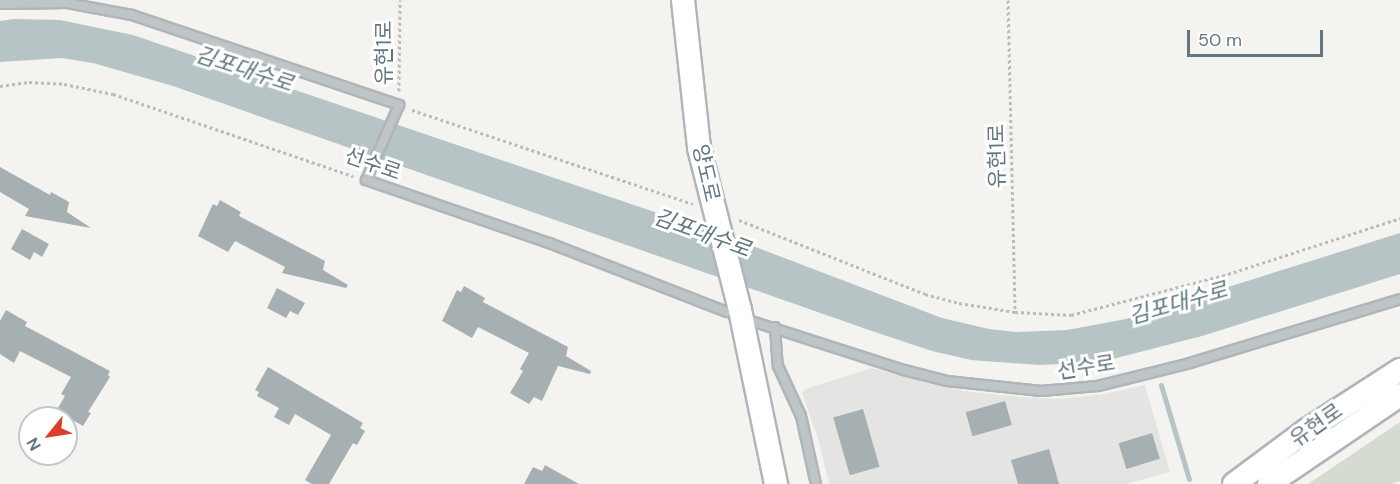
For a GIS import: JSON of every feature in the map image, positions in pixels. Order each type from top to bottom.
[{"type":"street","name":"양도로","points":[[672,0],[686,125],[776,484]]},
{"type":"street","name":"양도로","points":[[682,0],[709,213]]},
{"type":"street","name":"양도로","points":[[733,311],[766,484]]},
{"type":"street","name":"유현로","points":[[1234,484],[1307,430],[1400,370]]},
{"type":"street","name":"유현로","points":[[1269,484],[1400,395]]},
{"type":"lane","points":[[0,4],[67,3],[132,15],[399,105],[366,180]]},
{"type":"lane","name":"선수로","points":[[366,180],[549,243],[775,327],[936,378],[988,387],[1041,391],[1098,386],[1250,347],[1400,299]]},
{"type":"lane","points":[[775,327],[778,366],[801,417],[816,484]]},
{"type":"path","name":"유현1로","points":[[399,105],[400,0]]},
{"type":"path","name":"유현1로","points":[[1008,0],[1015,312]]},
{"type":"path","name":"선수로","points":[[0,86],[29,82],[64,84],[112,94],[366,180]]},
{"type":"path","points":[[399,105],[637,187],[925,294],[959,303],[1015,312],[1071,315],[1092,311],[1228,274],[1400,218]]},
{"type":"shaded area","points":[[872,368],[963,391],[1020,397],[1059,399],[1105,394],[1145,385],[1170,472],[1126,484],[829,484],[818,438],[802,393],[805,389]]},
{"type":"shaded area","points":[[1400,422],[1400,481],[1391,484],[1308,484]]},
{"type":"water","name":"김포대수로","points":[[60,20],[133,35],[737,240],[942,318],[989,329],[1015,332],[1067,330],[1126,319],[1400,233],[1400,274],[1202,336],[1101,362],[1040,365],[971,360],[932,351],[869,330],[173,86],[93,63],[62,58],[0,62],[0,21]]},
{"type":"building","points":[[0,167],[50,195],[51,192],[69,202],[67,212],[91,228],[25,216],[29,209],[0,192]]},
{"type":"building","points":[[220,200],[241,212],[239,216],[325,261],[323,270],[348,285],[346,288],[282,273],[285,267],[235,241],[228,252],[198,236],[213,204],[217,206]]},
{"type":"building","points":[[22,229],[49,244],[42,257],[34,252],[30,260],[11,249]]},
{"type":"building","points":[[464,286],[485,298],[483,302],[568,347],[566,356],[591,371],[590,374],[558,366],[542,401],[534,397],[529,404],[510,393],[523,371],[520,369],[529,353],[478,327],[472,338],[442,321],[457,290],[461,292]]},
{"type":"building","points":[[277,288],[305,303],[298,315],[290,311],[286,318],[267,308]]},
{"type":"building","points":[[6,310],[27,322],[25,326],[110,371],[108,375],[110,377],[88,412],[91,413],[83,426],[78,423],[78,406],[59,406],[65,396],[61,394],[71,377],[20,351],[14,363],[0,354],[0,321]]},
{"type":"building","points":[[268,367],[363,423],[360,428],[365,431],[357,445],[353,443],[329,484],[312,484],[305,480],[331,435],[295,414],[289,425],[274,417],[279,408],[257,396],[259,392],[255,390]]},
{"type":"building","points":[[1005,401],[1012,425],[972,436],[966,412]]},
{"type":"building","points":[[863,409],[880,467],[850,475],[833,418]]},
{"type":"building","points":[[1152,433],[1160,459],[1126,469],[1119,443]]},
{"type":"building","points":[[1049,449],[1059,484],[1018,484],[1011,460]]},
{"type":"building","points":[[545,465],[579,484],[524,484],[533,467],[542,471]]},
{"type":"waterway","points":[[1161,385],[1189,479]]}]
